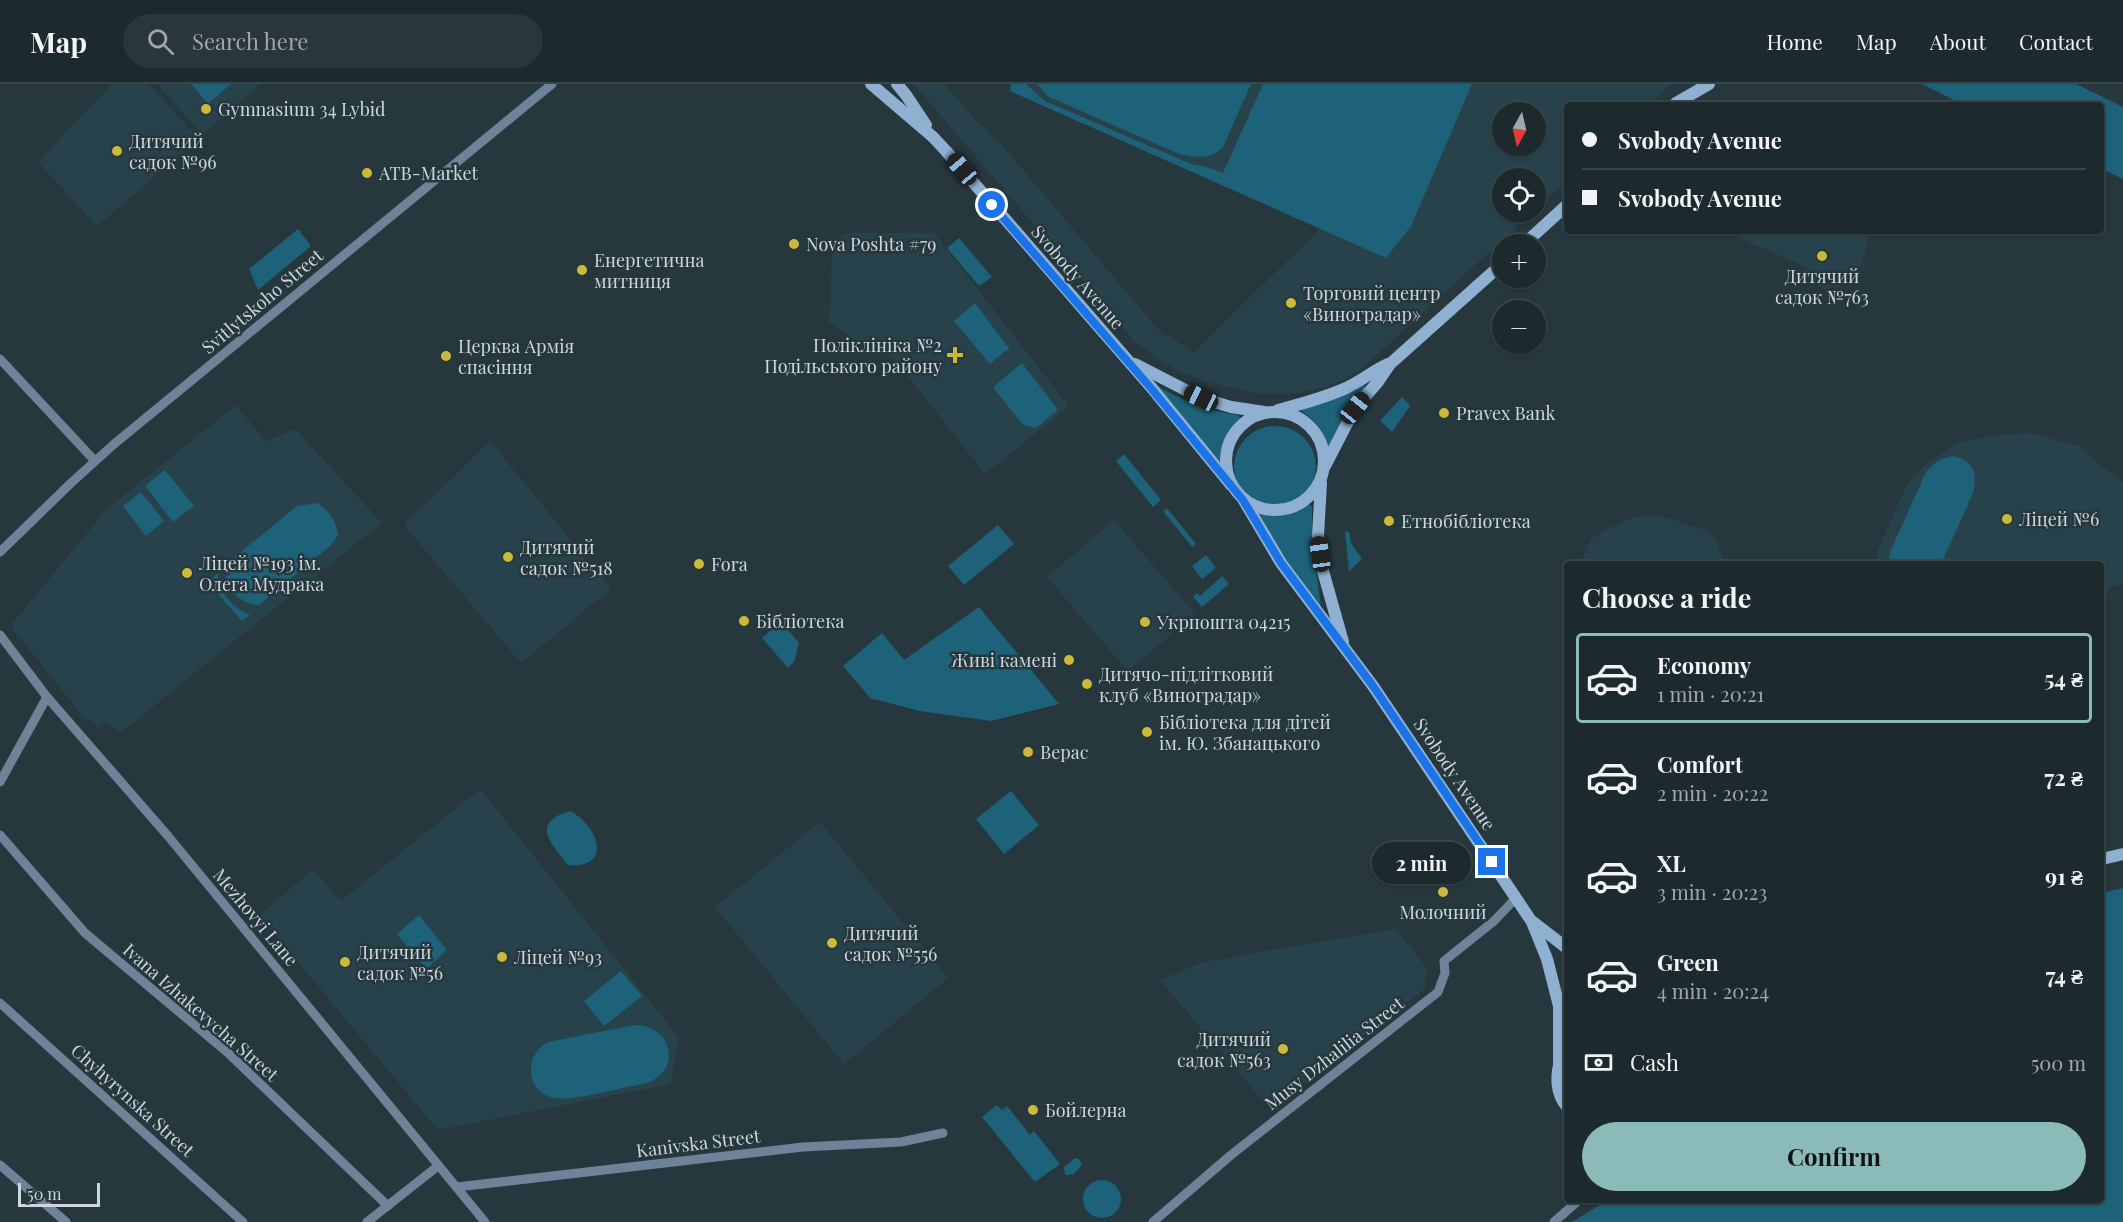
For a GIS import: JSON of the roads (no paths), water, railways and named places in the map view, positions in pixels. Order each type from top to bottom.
[{"type":"street","name":"Svitlytskoho Street","points":[[0,552],[95,461],[552,84]]},
{"type":"street","name":"Svobody Avenue","points":[[871,84],[933,136]]},
{"type":"street","name":"Svobody Avenue","points":[[897,84],[933,136],[1231,485]]},
{"type":"street","points":[[1676,102],[1689,84]]},
{"type":"street","points":[[1678,102],[1709,84]]},
{"type":"street","points":[[1535,234],[1564,208]]},
{"type":"street","points":[[1390,364],[1370,372],[1349,387],[1322,398],[1269,412],[1248,419],[1240,425],[1229,440],[1225,458],[1227,477],[1243,500],[1269,510],[1287,509],[1296,506],[1311,494],[1355,408],[1390,364],[1492,273]]},
{"type":"street","points":[[0,359],[95,461]]},
{"type":"street","name":"Svobody Avenue","points":[[1126,360],[1201,398],[1231,407],[1269,412]]},
{"type":"street","points":[[1269,412],[1293,415],[1309,425],[1323,450],[1322,474]]},
{"type":"street","name":"Svobody Avenue","points":[[1322,474],[1318,536],[1323,571],[1345,649]]},
{"type":"street","name":"Svobody Avenue","points":[[1243,500],[1281,563],[1426,764],[1532,922],[1547,959],[1559,1006],[1557,1078],[1560,1096],[1564,1102]]},
{"type":"street","name":"Mezhovyi Lane","points":[[0,635],[47,697],[168,836],[485,1222]]},
{"type":"street","points":[[0,782],[47,697]]},
{"type":"street","name":"Ivana Izhakevycha Street","points":[[0,835],[85,933],[226,1052],[388,1206]]},
{"type":"street","points":[[2104,859],[2123,854]]},
{"type":"street","name":"Musy Dzhalilia Street","points":[[1153,1222],[1231,1155],[1438,992],[1445,973],[1444,961],[1494,921],[1516,898]]},
{"type":"street","name":"Svobody Avenue","points":[[1532,922],[1564,946]]},
{"type":"street","name":"Chyhyrynska Street","points":[[0,1003],[243,1222]]},
{"type":"street","points":[[1559,1063],[1564,1051]]},
{"type":"street","name":"Kanivska Street","points":[[457,1187],[803,1146],[901,1142],[943,1133]]},
{"type":"street","points":[[0,1165],[66,1222]]},
{"type":"street","points":[[367,1222],[438,1166]]},
{"type":"street","points":[[1554,1222],[1576,1203]]},
{"type":"place","name":"Gymnasium 34 Lybid","points":[[206,109]]},
{"type":"place","name":"Дитячий садок №96","points":[[117,151]]},
{"type":"place","name":"ATB-Market","points":[[367,173]]},
{"type":"place","name":"Nova Poshta #79","points":[[794,244]]},
{"type":"place","name":"Дитячий садок №763","points":[[1822,256]]},
{"type":"place","name":"Енергетична митниця","points":[[582,270]]},
{"type":"place","name":"Торговий центр «Виноградар»","points":[[1291,303]]},
{"type":"place","name":"Поліклініка №2 Подільського району","points":[[955,355]]},
{"type":"place","name":"Церква Армія спасіння","points":[[446,356]]},
{"type":"place","name":"Pravex Bank","points":[[1444,413]]},
{"type":"place","name":"Ліцей №6","points":[[2007,519]]},
{"type":"place","name":"Етнобібліотека","points":[[1389,521]]},
{"type":"place","name":"Дитячий садок №518","points":[[508,557]]},
{"type":"place","name":"Fora","points":[[699,564]]},
{"type":"place","name":"Ліцей №193 ім. Олега Мудрака","points":[[187,573]]},
{"type":"place","name":"Бібліотека","points":[[744,621]]},
{"type":"place","name":"Укрпошта 04215","points":[[1145,622]]},
{"type":"place","name":"Живі камені","points":[[1069,660]]},
{"type":"place","name":"Дитячо-підлітковий клуб «Виноградар»","points":[[1087,684]]},
{"type":"place","name":"Бібліотека для дітей ім. Ю. Збанацького","points":[[1147,732]]},
{"type":"place","name":"Верас","points":[[1028,752]]},
{"type":"place","name":"Молочний","points":[[1443,892]]},
{"type":"place","name":"Дитячий садок №556","points":[[832,943]]},
{"type":"place","name":"Ліцей №93","points":[[502,957]]},
{"type":"place","name":"Дитячий садок №56","points":[[345,962]]},
{"type":"place","name":"Дитячий садок №563","points":[[1283,1049]]},
{"type":"place","name":"Бойлерна","points":[[1033,1110]]}]
